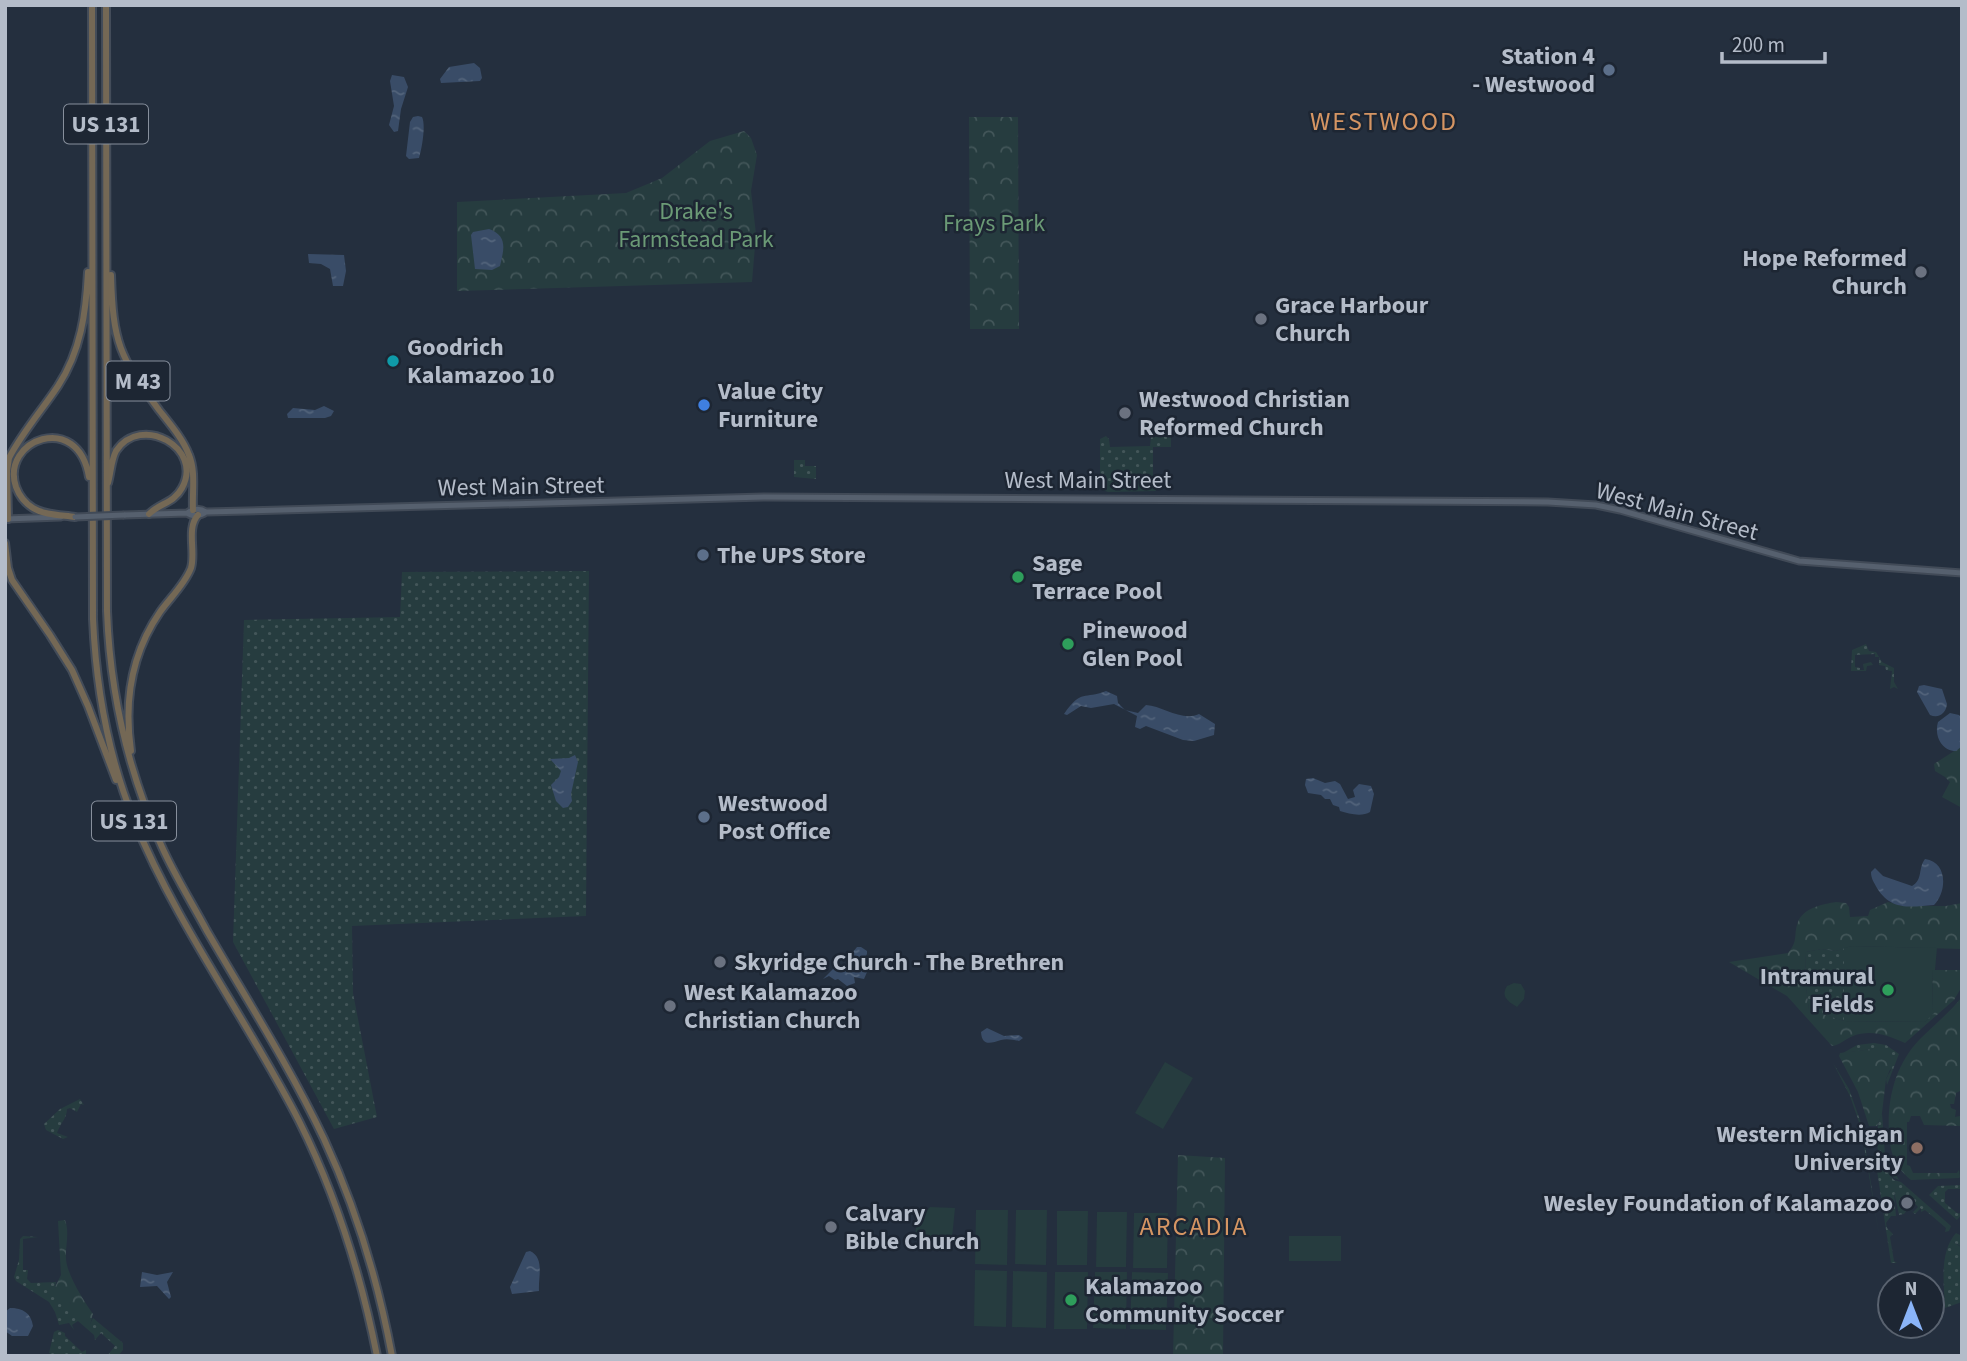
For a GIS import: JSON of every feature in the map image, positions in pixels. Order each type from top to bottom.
[{"type":"highway","name":"US 131","points":[[92,5],[93,619],[97,669],[111,745],[129,807],[142,840],[174,904],[310,1143],[352,1253],[377,1356]]},
{"type":"highway","name":"US 131","points":[[106,5],[106,491],[110,659],[117,710],[135,777],[150,819],[174,871],[324,1139],[351,1204],[367,1252],[392,1356]]},
{"type":"highway","name":"M 43","points":[[7,519],[9,458],[62,380],[78,344],[85,313],[92,235]]},
{"type":"highway","name":"M 43","points":[[106,242],[116,339],[130,370],[186,447],[192,463],[192,513]]},
{"type":"highway","points":[[106,491],[113,458],[122,444],[143,435],[165,438],[182,455],[186,477],[174,499],[149,514]]},
{"type":"highway","points":[[75,517],[39,511],[22,498],[17,491],[14,476],[20,456],[28,446],[40,440],[55,438],[68,442],[84,457],[92,494]]},
{"type":"highway","points":[[135,777],[128,725],[131,680],[144,638],[190,571],[192,513]]},
{"type":"highway","points":[[5,543],[12,580],[72,670],[129,807]]},
{"type":"main road","name":"West Main Street","points":[[7,519],[192,513],[202,509],[206,512],[775,497],[1548,502],[1595,505],[1627,512],[1799,561],[1962,573]]},
{"type":"green space","name":"Frays Park","points":[[969,117],[1018,117],[1019,329],[970,329]]},
{"type":"green space","name":"Drake's Farmstead Park","points":[[744,131],[751,138],[757,155],[751,191],[756,234],[752,282],[457,291],[457,202],[626,193],[662,178],[710,141]]},
{"type":"green space","points":[[1106,436],[1110,447],[1150,446],[1151,437],[1171,437],[1171,447],[1153,447],[1153,482],[1156,491],[1108,492],[1100,489],[1100,439]]},
{"type":"green space","points":[[794,460],[805,460],[805,466],[816,466],[816,479],[794,477]]},
{"type":"green space","points":[[589,571],[586,916],[352,926],[353,993],[377,1117],[334,1129],[233,942],[244,620],[400,617],[402,572]]},
{"type":"green space","points":[[1866,644],[1869,651],[1876,652],[1879,657],[1875,657],[1875,654],[1855,655],[1855,667],[1860,670],[1864,670],[1863,664],[1871,662],[1873,665],[1867,666],[1866,671],[1851,671],[1852,650]]},
{"type":"green space","points":[[1879,657],[1882,662],[1894,668],[1894,682],[1898,689],[1890,689],[1892,671],[1879,665]]},
{"type":"green space","points":[[1962,746],[1962,808],[1942,797],[1950,782],[1935,771],[1934,764]]},
{"type":"green space","points":[[1836,902],[1846,903],[1850,917],[1868,916],[1870,910],[1888,902],[1902,906],[1946,906],[1962,903],[1962,949],[1852,946],[1836,951],[1821,949],[1806,952],[1805,980],[1809,1010],[1844,1021],[1925,1022],[1933,1010],[1932,970],[1962,970],[1961,988],[1954,1000],[1905,1043],[1867,1033],[1832,1046],[1787,996],[1729,962],[1788,953],[1795,941],[1798,922],[1804,913]]},
{"type":"green space","points":[[1844,948],[1844,1021],[1809,1010],[1805,980],[1806,952],[1821,949],[1836,951]]},
{"type":"green space","name":"Intramural Fields","points":[[1844,948],[1937,948],[1935,970],[1932,970],[1935,1012],[1925,1022],[1844,1021]]},
{"type":"green space","points":[[1521,984],[1525,991],[1524,999],[1517,1007],[1506,999],[1504,993],[1507,986]]},
{"type":"green space","points":[[1962,997],[1962,1090],[1956,1093],[1954,1104],[1950,1104],[1951,1108],[1956,1110],[1955,1117],[1960,1116],[1960,1126],[1924,1125],[1920,1116],[1911,1116],[1907,1122],[1907,1165],[1913,1173],[1957,1173],[1959,1170],[1960,1177],[1911,1180],[1897,1165],[1891,1147],[1889,1108],[1894,1083],[1911,1049]]},
{"type":"green space","points":[[1857,1045],[1886,1045],[1899,1054],[1887,1085],[1886,1079],[1891,1070],[1872,1049],[1843,1053]]},
{"type":"green space","points":[[1872,1049],[1891,1054],[1894,1060],[1886,1079],[1882,1113],[1877,1126],[1869,1126],[1858,1092],[1839,1056],[1840,1053]]},
{"type":"green space","points":[[1165,1062],[1193,1078],[1163,1129],[1135,1113]]},
{"type":"green space","points":[[1833,1063],[1849,1089],[1862,1126],[1879,1235],[1861,1128],[1850,1096]]},
{"type":"green space","points":[[80,1099],[84,1105],[81,1104],[77,1112],[67,1109],[57,1133],[68,1137],[63,1139],[46,1130],[44,1124],[60,1109]]},
{"type":"green space","points":[[1882,1113],[1885,1155],[1899,1180],[1885,1169],[1878,1151],[1877,1131]]},
{"type":"green space","points":[[1178,1155],[1225,1158],[1223,1356],[1173,1356]]},
{"type":"green space","points":[[1875,1157],[1894,1180],[1901,1182],[1951,1226],[1949,1231],[1945,1232],[1946,1228],[1925,1210],[1921,1212],[1921,1208],[1915,1214],[1909,1209],[1913,1212],[1918,1207],[1907,1195],[1900,1203],[1907,1210],[1899,1215],[1894,1192],[1896,1216],[1891,1216],[1886,1223],[1893,1234],[1890,1237],[1894,1261],[1897,1263],[1891,1263]]},
{"type":"green space","points":[[1962,1185],[1962,1189],[1948,1189],[1945,1192],[1945,1203],[1962,1214],[1957,1220],[1929,1195],[1938,1186]]},
{"type":"green space","points":[[930,1207],[955,1208],[952,1238],[915,1235],[917,1221]]},
{"type":"green space","points":[[976,1210],[1008,1210],[1007,1265],[975,1264]]},
{"type":"green space","name":"Kalamazoo Community Soccer","points":[[1016,1210],[1047,1210],[1046,1265],[1015,1264]]},
{"type":"green space","name":"Kalamazoo Community Soccer","points":[[1057,1211],[1088,1211],[1087,1265],[1057,1265]]},
{"type":"green space","name":"Kalamazoo Community Soccer","points":[[1097,1212],[1127,1212],[1126,1267],[1096,1267]]},
{"type":"green space","points":[[1134,1213],[1168,1213],[1167,1268],[1133,1268]]},
{"type":"green space","points":[[65,1220],[67,1265],[76,1288],[93,1314],[90,1325],[80,1315],[71,1312],[71,1303],[62,1301],[55,1287],[61,1275],[58,1221]]},
{"type":"green space","points":[[1956,1233],[1962,1236],[1962,1247],[1952,1241],[1962,1248],[1962,1302],[1946,1308],[1945,1258],[1951,1241]]},
{"type":"green space","points":[[23,1236],[38,1237],[23,1239],[23,1270],[28,1270],[27,1279],[31,1283],[56,1282],[55,1287],[90,1324],[93,1318],[123,1343],[123,1350],[118,1356],[107,1356],[115,1346],[101,1333],[95,1340],[94,1335],[78,1321],[72,1325],[74,1330],[69,1323],[59,1325],[49,1302],[16,1281],[14,1277],[19,1260],[20,1239]]},
{"type":"green space","points":[[1289,1236],[1341,1236],[1341,1261],[1289,1261]]},
{"type":"green space","points":[[975,1270],[1007,1271],[1006,1327],[974,1326]]},
{"type":"green space","name":"Kalamazoo Community Soccer","points":[[1013,1271],[1047,1272],[1046,1328],[1012,1327]]},
{"type":"green space","name":"Kalamazoo Community Soccer","points":[[1055,1272],[1088,1272],[1087,1329],[1054,1329]]},
{"type":"green space","name":"Kalamazoo Community Soccer","points":[[1095,1272],[1127,1272],[1126,1329],[1093,1328]]},
{"type":"green space","points":[[1132,1272],[1168,1273],[1166,1330],[1130,1329]]},
{"type":"green space","points":[[58,1330],[65,1333],[82,1352],[86,1350],[86,1356],[54,1356],[49,1353],[54,1332]]},
{"type":"water","points":[[474,63],[480,68],[480,81],[441,83],[440,79],[449,67]]},
{"type":"water","points":[[392,75],[404,77],[408,87],[398,131],[394,132],[389,125],[394,106],[390,81]]},
{"type":"water","points":[[413,117],[422,117],[424,125],[419,158],[409,159],[406,156],[410,122]]},
{"type":"water","points":[[489,229],[502,239],[500,266],[492,270],[475,269],[471,235],[473,232]]},
{"type":"water","points":[[308,254],[344,255],[346,271],[343,286],[333,286],[330,269],[321,264],[309,263]]},
{"type":"water","points":[[324,406],[334,411],[331,416],[288,418],[287,414],[293,408],[315,410]]},
{"type":"water","points":[[1919,686],[1942,689],[1947,704],[1941,714],[1930,715],[1917,692]]},
{"type":"water","points":[[1106,691],[1117,696],[1118,703],[1124,709],[1114,704],[1091,708],[1081,706],[1067,715],[1064,714],[1079,698]]},
{"type":"water","points":[[1146,705],[1179,715],[1199,714],[1215,724],[1214,735],[1194,741],[1183,740],[1146,726],[1140,729],[1135,727],[1137,716],[1126,710],[1138,713]]},
{"type":"water","points":[[1950,713],[1962,718],[1962,746],[1956,751],[1943,745],[1937,732],[1938,722]]},
{"type":"water","points":[[575,755],[578,762],[572,801],[568,807],[563,808],[556,801],[551,785],[561,771],[550,759]]},
{"type":"water","points":[[1313,778],[1325,783],[1335,781],[1340,784],[1348,799],[1355,797],[1353,790],[1359,784],[1371,786],[1374,794],[1370,812],[1359,815],[1340,811],[1330,799],[1308,793],[1306,779]]},
{"type":"water","points":[[1925,859],[1938,866],[1943,878],[1941,893],[1934,905],[1909,907],[1895,904],[1882,895],[1872,879],[1871,872],[1875,868],[1883,876],[1912,886],[1918,881]]},
{"type":"water","points":[[857,947],[867,951],[862,962],[867,972],[864,979],[854,977],[855,983],[847,986],[829,976],[823,979],[833,969],[849,967]]},
{"type":"water","points":[[987,1028],[1004,1036],[1019,1035],[1023,1038],[1019,1041],[1006,1039],[988,1043],[983,1040],[981,1032]]},
{"type":"water","points":[[530,1251],[538,1258],[539,1291],[512,1294],[510,1287],[526,1252]]},
{"type":"water","points":[[142,1272],[157,1275],[173,1272],[167,1282],[171,1297],[169,1299],[157,1286],[140,1287]]},
{"type":"water","points":[[10,1308],[22,1310],[30,1318],[33,1326],[28,1336],[12,1336],[5,1331],[5,1312]]},
{"type":"place","name":"Station 4 - Westwood","points":[[1609,70]]},
{"type":"place","name":"Hope Reformed Church","points":[[1921,272]]},
{"type":"place","name":"Grace Harbour Church","points":[[1261,319]]},
{"type":"place","name":"Goodrich Kalamazoo 10","points":[[393,361]]},
{"type":"place","name":"Value City Furniture","points":[[704,405]]},
{"type":"place","name":"Westwood Christian Reformed Church","points":[[1125,413]]},
{"type":"place","name":"The UPS Store","points":[[703,555]]},
{"type":"place","name":"Sage Terrace Pool","points":[[1018,577]]},
{"type":"place","name":"Pinewood Glen Pool","points":[[1068,644]]},
{"type":"place","name":"Westwood Post Office","points":[[704,817]]},
{"type":"place","name":"Skyridge Church - The Brethren","points":[[720,962]]},
{"type":"place","name":"Intramural Fields","points":[[1888,990]]},
{"type":"place","name":"West Kalamazoo Christian Church","points":[[670,1006]]},
{"type":"place","name":"Western Michigan University","points":[[1917,1148]]},
{"type":"place","name":"Wesley Foundation of Kalamazoo","points":[[1907,1203]]},
{"type":"place","name":"Calvary Bible Church","points":[[831,1227]]},
{"type":"place","name":"Kalamazoo Community Soccer","points":[[1071,1300]]},
{"type":"district","name":"WESTWOOD","points":[[1384,121]]},
{"type":"district","name":"ARCADIA","points":[[1194,1226]]}]
